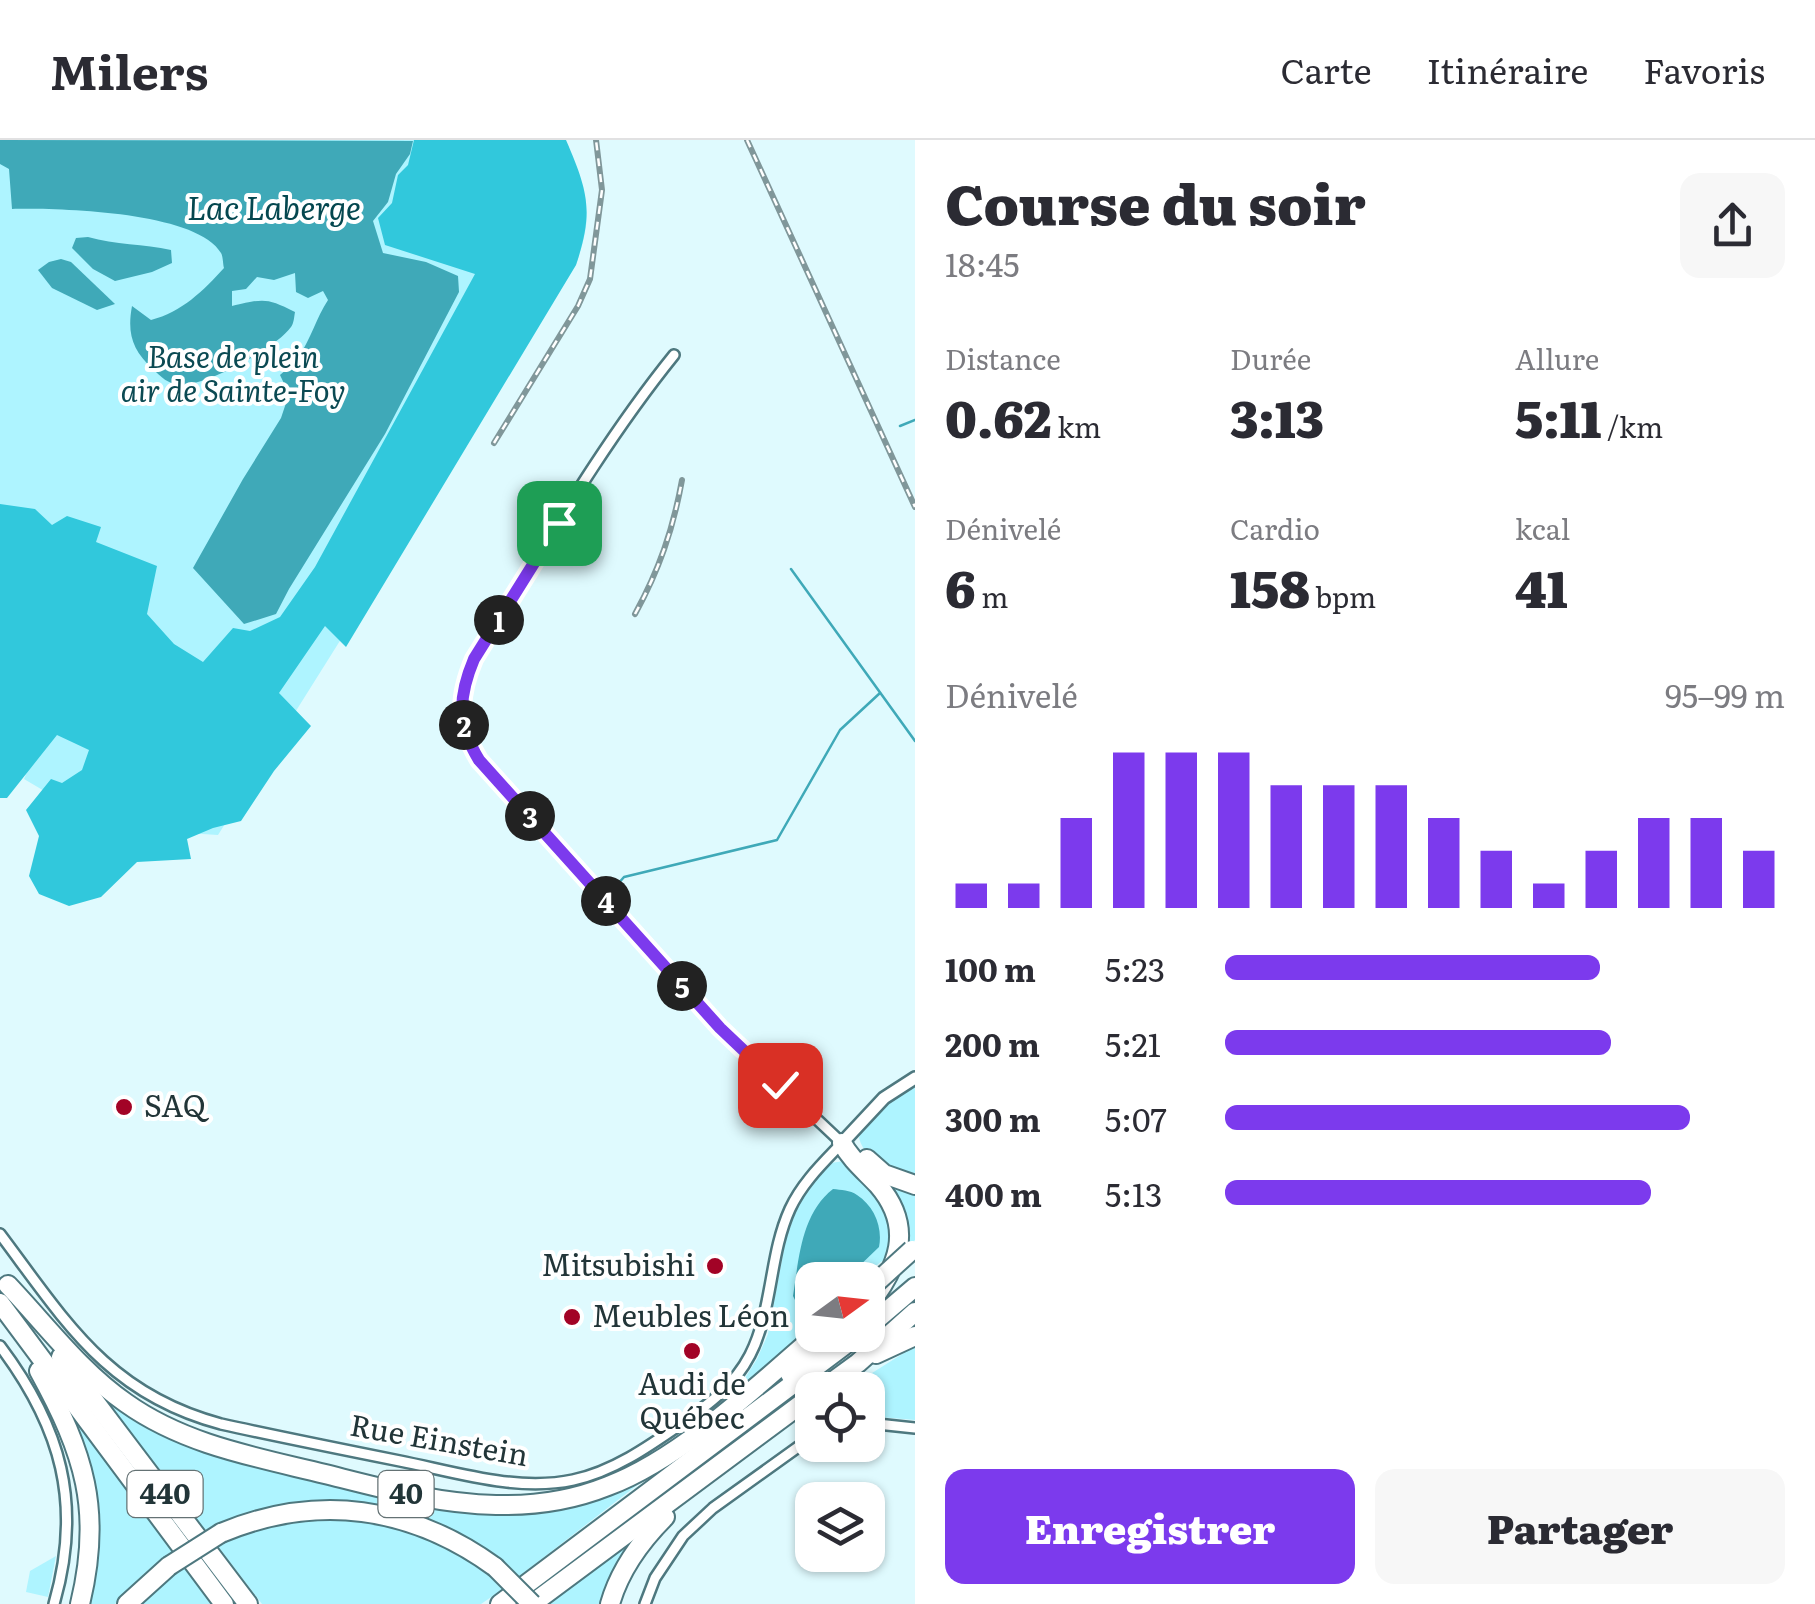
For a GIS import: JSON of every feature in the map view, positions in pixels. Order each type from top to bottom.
[{"type":"highway","points":[[842,1143],[856,1149],[884,1174],[915,1185]]},
{"type":"highway","points":[[842,1143],[849,1156],[890,1198],[898,1215],[899,1253],[885,1281]]},
{"type":"highway","points":[[885,1275],[914,1249]]},
{"type":"highway","name":"40","points":[[4,1280],[106,1387],[180,1434],[406,1494],[485,1505],[562,1500],[610,1486],[666,1456],[795,1352]]},
{"type":"highway","name":"440","points":[[4,1280],[248,1604]]},
{"type":"highway","points":[[885,1313],[915,1287]]},
{"type":"highway","points":[[3,1308],[62,1414],[84,1472],[91,1536],[80,1604]]},
{"type":"highway","points":[[3,1308],[224,1604]]},
{"type":"highway","points":[[846,1372],[915,1312]]},
{"type":"highway","points":[[858,1363],[915,1336]]},
{"type":"highway","points":[[548,1568],[659,1474],[815,1352]]},
{"type":"highway","points":[[500,1604],[835,1352]]},
{"type":"highway","points":[[127,1604],[169,1566],[221,1534],[257,1520],[294,1512],[337,1510],[376,1514],[433,1530],[495,1567],[532,1604],[795,1409]]},
{"type":"highway","points":[[610,1604],[636,1550],[700,1480]]},
{"type":"street","points":[[674,355],[618,430],[474,659],[461,700],[463,722],[479,760],[720,1028],[842,1143]]},
{"type":"street","name":"Rue Einstein","points":[[0,1234],[91,1350],[129,1383],[172,1408],[220,1424],[451,1472],[528,1484],[560,1483],[612,1467],[723,1393],[749,1358],[758,1336],[788,1212],[800,1190],[884,1098],[915,1078]]},
{"type":"street","points":[[0,1346],[37,1401],[62,1472],[66,1533],[54,1604]]},
{"type":"street","points":[[885,1425],[915,1428]]},
{"type":"street","points":[[645,1604],[655,1578],[683,1536],[713,1508],[795,1450]]},
{"type":"green space","name":"Base de plein air de Sainte-Foy","points":[[0,140],[565,140],[583,188],[586,229],[576,265],[218,835],[107,828],[24,779],[27,772],[0,762]]},
{"type":"green space","points":[[915,1087],[915,1180],[874,1160],[859,1138],[875,1114]]},
{"type":"green space","points":[[844,1161],[858,1172],[892,1218],[891,1254],[881,1262],[795,1262],[795,1345],[750,1383],[745,1378],[768,1334],[786,1239],[799,1204],[831,1163]]},
{"type":"green space","points":[[887,1180],[915,1190],[915,1240],[904,1250]]},
{"type":"green space","points":[[915,1346],[915,1420],[885,1417],[885,1372],[874,1372]]},
{"type":"green space","points":[[102,1394],[140,1419],[492,1512],[658,1469],[517,1578],[481,1548],[297,1504],[255,1512],[205,1530]]},
{"type":"green space","points":[[75,1421],[173,1551],[115,1604],[86,1604],[93,1573],[71,1424]]},
{"type":"green space","points":[[337,1517],[384,1524],[427,1538],[467,1559],[506,1587],[481,1604],[262,1604],[217,1545],[260,1528]]},
{"type":"green space","points":[[631,1542],[604,1604],[549,1604]]},
{"type":"green space","points":[[56,1556],[48,1597],[26,1592],[30,1571]]},
{"type":"green space","points":[[185,1567],[213,1604],[138,1604],[164,1579]]},
{"type":"shaded area","points":[[414,140],[566,140],[586,201],[585,230],[576,265],[346,647],[325,626],[279,693],[311,726],[274,771],[241,821],[187,839],[191,859],[137,862],[101,897],[69,906],[39,894],[29,876],[39,836],[26,810],[51,779],[62,783],[82,770],[89,750],[57,735],[7,798],[0,798],[0,504],[35,509],[52,525],[67,516],[101,527],[96,542],[157,566],[147,614],[174,644],[203,662],[233,628],[250,631],[280,617],[315,567],[475,274],[385,245],[378,218],[392,203],[398,175],[408,165]]},
{"type":"water","name":"Lac Laberge","points":[[0,140],[413,141],[410,154],[396,174],[388,202],[373,221],[383,253],[426,262],[458,276],[459,292],[385,434],[276,614],[244,624],[193,568],[281,418],[289,394],[280,375],[307,343],[328,300],[323,291],[308,298],[296,292],[295,273],[274,280],[257,277],[246,289],[232,291],[232,306],[264,301],[277,304],[295,312],[292,325],[271,345],[222,373],[192,384],[168,382],[136,348],[130,325],[132,306],[151,320],[182,306],[224,268],[221,253],[207,239],[155,220],[91,211],[12,209],[9,169],[0,164]]},
{"type":"water","points":[[76,238],[171,250],[172,263],[115,281],[93,269],[72,248]]},
{"type":"water","points":[[61,259],[71,262],[115,304],[97,310],[52,288],[38,270]]},
{"type":"water","points":[[833,1189],[845,1190],[863,1200],[872,1211],[878,1225],[879,1247],[863,1262],[798,1262],[808,1224],[822,1199]]},
{"type":"waterway","points":[[900,426],[915,420]]},
{"type":"waterway","points":[[791,569],[915,741]]},
{"type":"waterway","points":[[617,885],[624,877],[777,840],[840,730],[880,693]]},
{"type":"railway","points":[[494,443],[578,306],[590,279],[602,190],[596,140]]},
{"type":"railway","points":[[747,140],[915,507]]},
{"type":"railway","points":[[635,614],[664,549],[682,480]]},
{"type":"place","name":"SAQ","points":[[124,1107]]},
{"type":"place","name":"Mitsubishi","points":[[715,1266]]},
{"type":"place","name":"Meubles Léon","points":[[572,1317]]},
{"type":"place","name":"Audi de Québec","points":[[692,1351]]},
{"type":"route","points":[[559,523],[474,659],[465,680],[461,700],[468,740],[479,760],[720,1028],[780,1085]]}]
